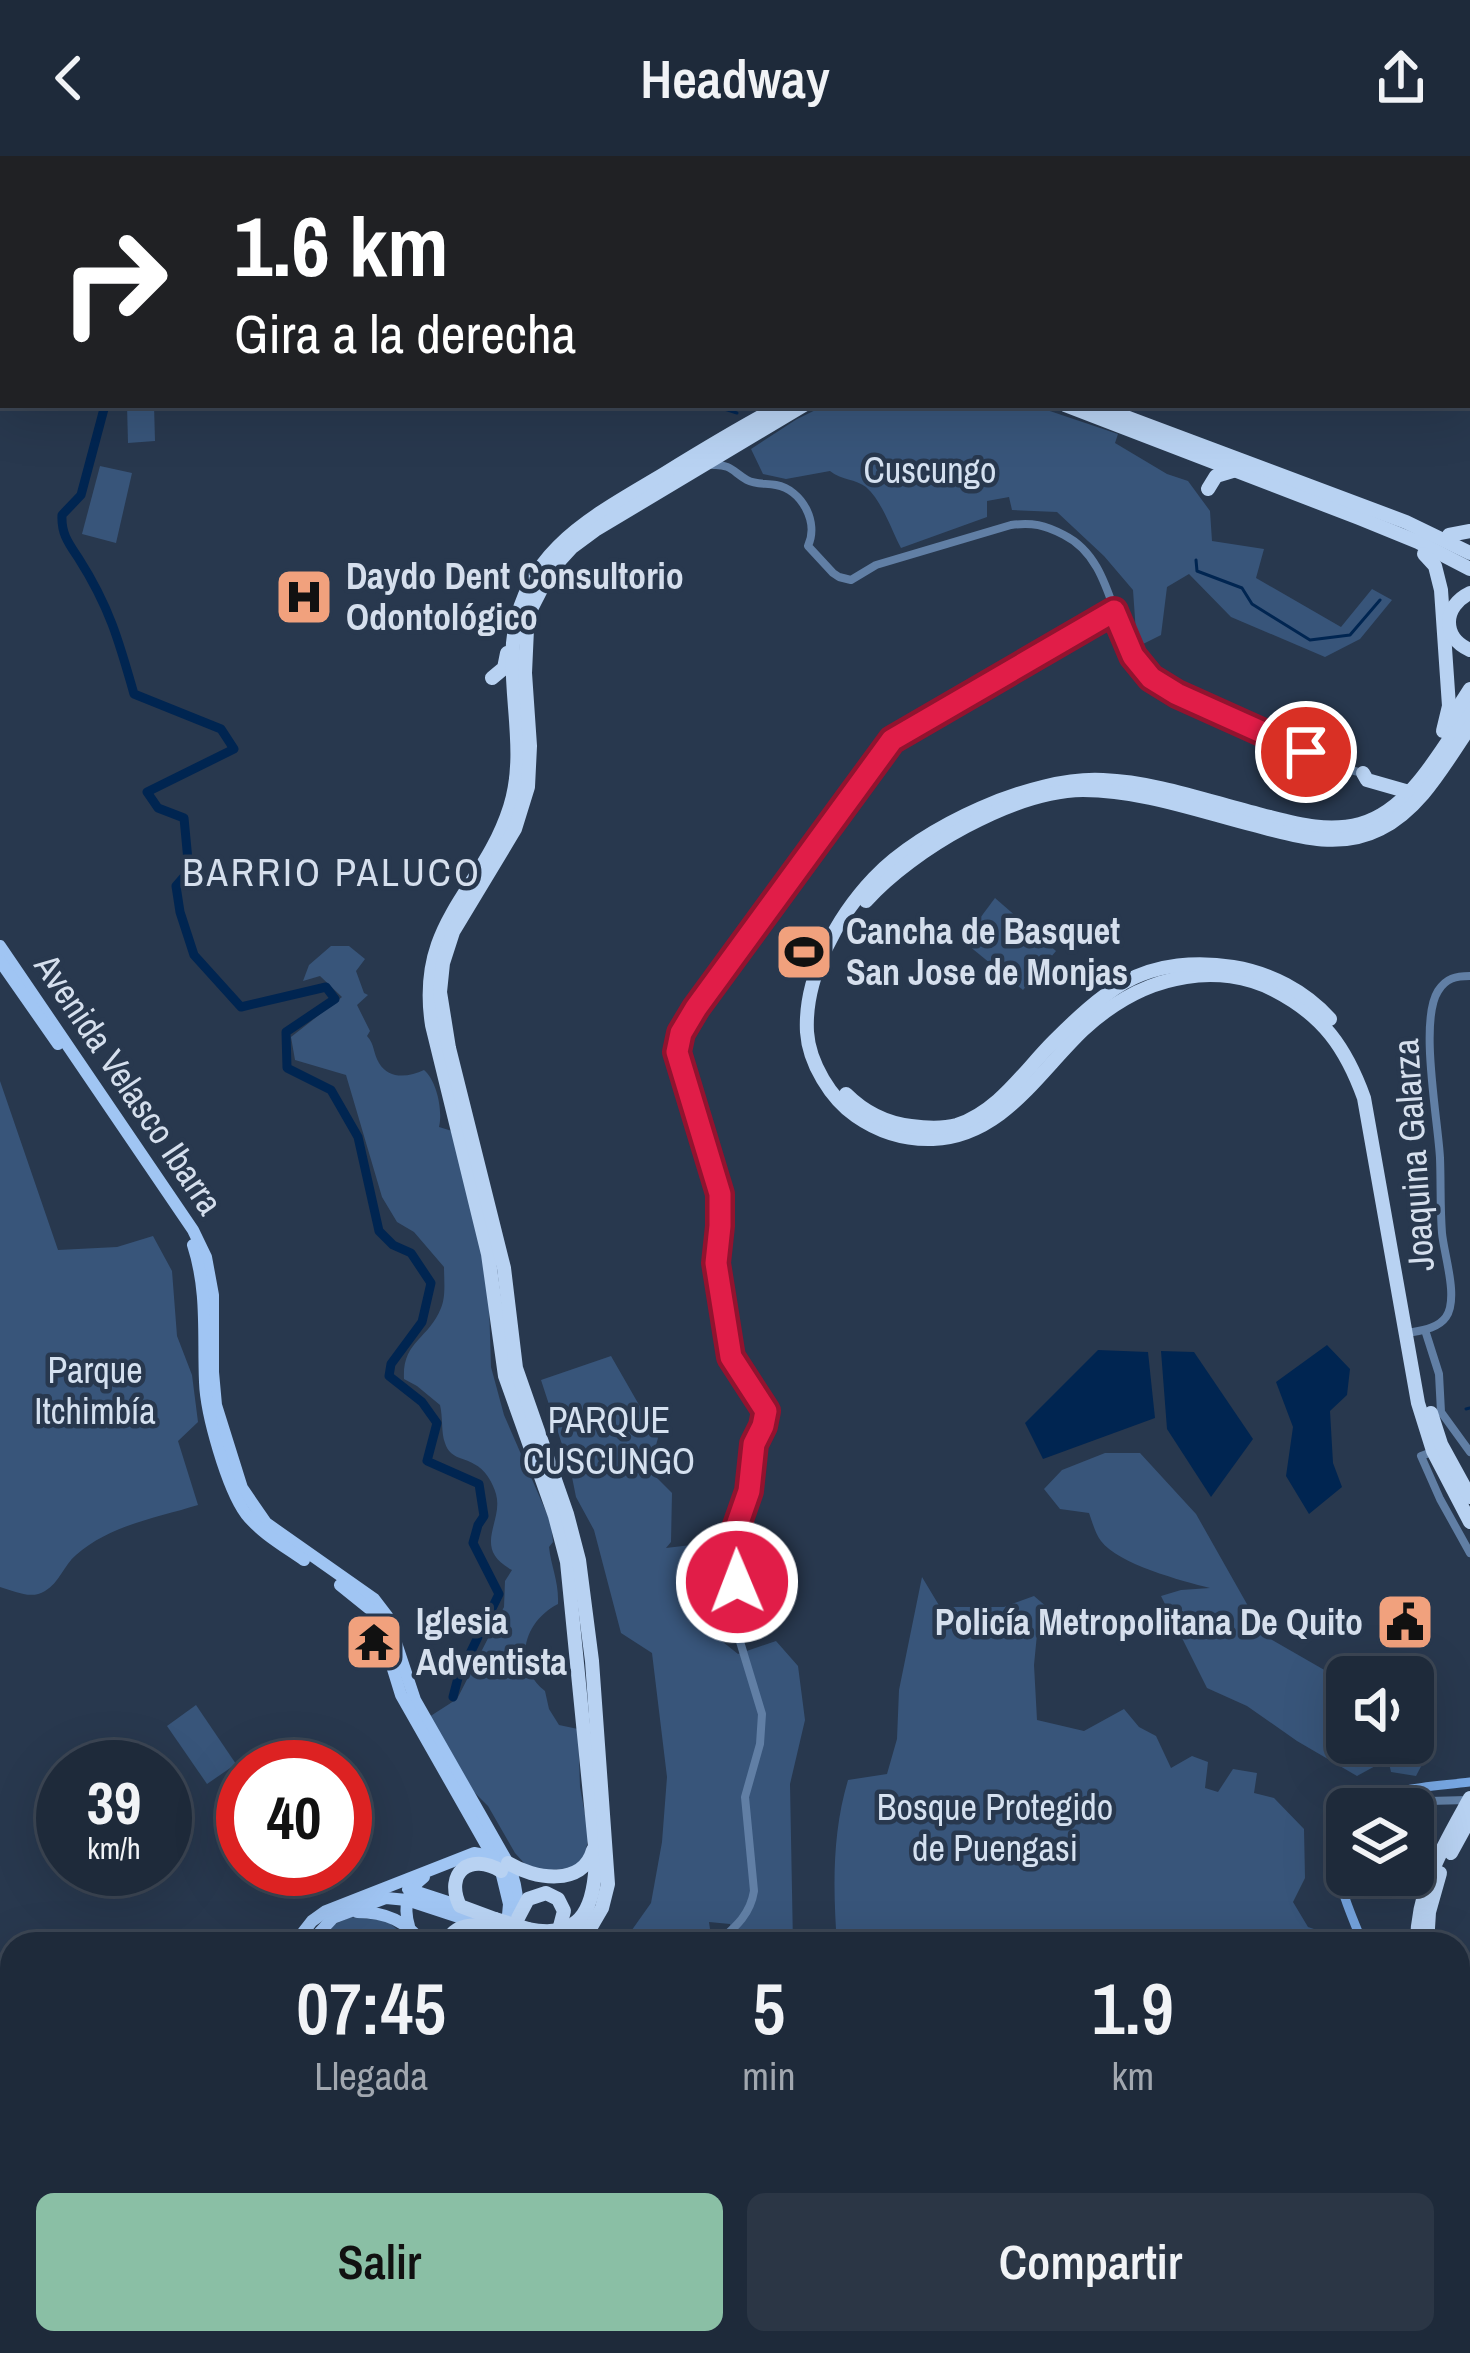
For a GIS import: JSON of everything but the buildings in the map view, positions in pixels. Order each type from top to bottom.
[{"type":"highway","points":[[514,700],[494,681],[506,664],[512,621],[548,556],[583,523],[777,408]]},
{"type":"highway","points":[[588,1932],[608,1884],[608,1853],[579,1560],[516,1368],[504,1268],[446,1031],[441,978],[454,932],[505,847],[524,804],[530,772],[527,629],[542,585],[582,539],[799,408]]},
{"type":"highway","points":[[1073,408],[1418,542],[1470,573]]},
{"type":"highway","points":[[1102,408],[1406,522],[1470,554]]},
{"type":"highway","points":[[1165,444],[1182,458]]},
{"type":"highway","points":[[1208,489],[1216,476],[1236,470]]},
{"type":"highway","points":[[1406,522],[1470,543]]},
{"type":"highway","points":[[1371,523],[1424,554],[1470,573]]},
{"type":"highway","points":[[1449,535],[1470,532]]},
{"type":"highway","points":[[1424,554],[1435,566],[1441,590],[1449,706],[1443,731]]},
{"type":"highway","points":[[1470,592],[1454,604],[1448,618],[1456,642],[1470,650]]},
{"type":"highway","points":[[522,603],[514,635],[517,771],[511,806],[443,927],[433,957],[428,1003],[488,1254],[505,1376],[567,1562],[596,1886],[585,1912],[571,1925],[545,1932]]},
{"type":"highway","points":[[1470,689],[1443,731],[1417,787],[1419,799],[1394,821],[1367,835],[1342,840],[1303,838],[1122,794],[1062,791],[957,830],[918,854],[876,890],[854,917],[829,961],[815,1015],[827,1070],[856,1105],[896,1124],[940,1128],[962,1123],[997,1101],[1084,1014],[1125,982],[1147,973],[1176,965],[1223,965],[1256,972],[1286,985],[1325,1013],[1362,1067],[1371,1093],[1433,1421],[1470,1497]]},
{"type":"highway","points":[[1417,787],[1470,708]]},
{"type":"highway","points":[[1417,787],[1470,727]]},
{"type":"highway","points":[[1469,743],[1372,820],[1330,828],[1101,780],[1051,784],[993,804],[915,844],[869,884],[827,948],[813,985],[807,1028],[815,1064],[826,1084],[855,1115],[897,1136],[932,1139],[957,1136],[998,1116],[1083,1030],[1126,997],[1152,984],[1199,974],[1234,977],[1262,985],[1301,1006],[1348,1056],[1364,1098],[1427,1453],[1470,1522]]},
{"type":"highway","points":[[1363,773],[1367,780],[1417,787]]},
{"type":"highway","points":[[1418,1932],[1424,1888],[1469,1799]]},
{"type":"highway","points":[[1428,1932],[1435,1886],[1470,1818]]},
{"type":"highway","points":[[532,1875],[580,1870],[590,1859],[593,1833]]},
{"type":"highway","points":[[492,1929],[460,1906],[454,1888],[462,1869],[481,1862],[558,1880],[573,1879],[587,1872],[596,1856]]},
{"type":"highway","points":[[525,1932],[528,1899],[546,1893],[562,1905],[559,1930]]},
{"type":"highway","points":[[580,1932],[599,1915]]},
{"type":"highway","points":[[454,1932],[492,1929]]},
{"type":"main road","name":"Avenida Velasco Ibarra","points":[[0,946],[187,1217],[206,1258],[213,1295],[205,1385],[212,1421],[243,1509],[258,1527],[376,1614],[401,1695],[462,1805],[518,1892],[524,1932]]},
{"type":"main road","name":"Avenida Velasco Ibarra","points":[[0,961],[191,1240],[205,1303],[216,1406],[251,1504],[266,1523],[388,1616],[416,1700],[501,1864],[508,1916],[492,1929]]},
{"type":"main road","points":[[1426,1788],[1470,1782]]},
{"type":"main road","points":[[414,1932],[406,1913],[409,1895],[467,1847],[470,1828],[462,1805]]},
{"type":"main road","points":[[304,1932],[321,1913],[474,1853],[501,1864]]},
{"type":"main road","points":[[389,1886],[492,1929]]},
{"type":"main road","points":[[319,1932],[344,1913],[386,1898],[409,1895],[460,1906]]},
{"type":"main road","points":[[1345,1896],[1359,1932]]},
{"type":"main road","points":[[344,1913],[373,1912],[409,1926]]},
{"type":"street","points":[[736,470],[739,454],[759,432]]},
{"type":"street","points":[[700,467],[724,464],[749,481],[778,485],[796,495],[812,521],[808,545],[833,573],[850,580],[875,565],[939,546],[1010,525],[1039,524],[1089,553],[1133,656],[1146,674],[1164,687],[1342,768],[1363,773]]},
{"type":"street","points":[[729,1932],[744,1919],[754,1891],[745,1797],[760,1744],[762,1714],[738,1636],[734,1542],[749,1491],[754,1444],[766,1411],[731,1357],[716,1263],[720,1194],[679,1064],[678,1040],[737,948],[892,740],[1114,611]]},
{"type":"street","name":"Joaquina Galarza","points":[[1419,1331],[1444,1320],[1450,1304],[1431,1011],[1445,983],[1470,976]]},
{"type":"street","points":[[1419,1331],[1435,1354],[1441,1412],[1470,1452]]},
{"type":"street","points":[[1427,1453],[1440,1498],[1469,1550]]},
{"type":"street","points":[[1434,1801],[1469,1799]]},
{"type":"green space","points":[[127,408],[154,408],[155,441],[128,443]]},
{"type":"green space","name":"Cuscungo","points":[[820,408],[1041,408],[1118,434],[1115,443],[1188,481],[1210,511],[1212,541],[1264,549],[1256,578],[1341,627],[1372,589],[1392,600],[1360,639],[1325,657],[1231,617],[1189,574],[1167,587],[1161,635],[1137,647],[1133,590],[1057,512],[1012,510],[1009,497],[987,501],[987,517],[901,548],[877,500],[862,484],[830,471],[786,479],[763,474],[751,449]]},
{"type":"green space","points":[[100,466],[132,473],[116,543],[82,534]]},
{"type":"green space","points":[[995,898],[1056,951],[1023,990],[963,941]]},
{"type":"green space","points":[[331,946],[349,946],[365,959],[356,971],[368,995],[357,1005],[379,1063],[400,1075],[424,1070],[438,1097],[439,1127],[452,1131],[488,1272],[491,1367],[504,1415],[551,1523],[549,1547],[558,1604],[530,1633],[525,1657],[559,1725],[578,1729],[580,1787],[589,1836],[584,1858],[572,1868],[539,1871],[524,1863],[488,1806],[472,1790],[429,1717],[457,1699],[504,1607],[505,1581],[512,1570],[493,1553],[497,1504],[491,1481],[478,1466],[450,1452],[440,1405],[404,1379],[407,1356],[441,1308],[444,1267],[414,1232],[397,1222],[382,1197],[346,1075],[295,1060],[291,1037],[342,997],[320,976],[303,981],[309,965]]},
{"type":"green space","name":"Parque Itchimbía","points":[[0,1081],[58,1250],[117,1247],[153,1236],[172,1271],[177,1336],[192,1375],[198,1422],[178,1441],[198,1505],[104,1536],[76,1555],[50,1588],[34,1595],[0,1587]]},
{"type":"green space","name":"Bosque Protegido de Puengasi","points":[[611,1356],[658,1438],[649,1470],[672,1493],[671,1542],[666,1548],[708,1543],[718,1638],[738,1654],[776,1641],[798,1666],[805,1720],[790,1784],[793,1932],[731,1932],[730,1924],[709,1922],[710,1932],[630,1932],[651,1903],[662,1842],[667,1777],[652,1653],[621,1633],[594,1530],[576,1497],[541,1380]]},
{"type":"green space","points":[[1105,1453],[1140,1453],[1196,1514],[1265,1636],[1326,1671],[1326,1758],[1247,1706],[1207,1688],[1161,1596],[1210,1588],[1151,1570],[1109,1549],[1089,1513],[1060,1509],[1044,1489],[1062,1470]]},
{"type":"green space","name":"Bosque Protegido de Puengasi","points":[[922,1577],[940,1607],[1004,1607],[1034,1596],[1082,1637],[1038,1624],[1037,1720],[1084,1731],[1124,1709],[1139,1727],[1156,1736],[1171,1768],[1192,1756],[1208,1762],[1205,1788],[1218,1792],[1233,1769],[1257,1773],[1254,1793],[1274,1798],[1304,1829],[1305,1878],[1293,1902],[1308,1927],[1323,1932],[836,1932],[835,1861],[848,1780],[887,1774],[897,1739],[899,1690]]},
{"type":"green space","points":[[196,1705],[220,1740],[216,1740],[216,1778],[207,1784],[192,1762],[192,1740],[177,1740],[167,1726]]},
{"type":"green space","points":[[1336,1764],[1379,1764],[1357,1776]]},
{"type":"green space","points":[[1389,1764],[1422,1764],[1416,1776],[1391,1772]]},
{"type":"green space","points":[[351,1917],[387,1921],[400,1932],[328,1932]]},
{"type":"shaded area","points":[[1327,1345],[1350,1369],[1347,1395],[1330,1411],[1333,1463],[1342,1487],[1309,1514],[1286,1476],[1293,1427],[1276,1382]]},
{"type":"shaded area","points":[[1098,1350],[1148,1352],[1155,1418],[1043,1459],[1025,1423]]},
{"type":"shaded area","points":[[1161,1351],[1194,1352],[1253,1439],[1211,1497],[1167,1429]]},
{"type":"waterway","points":[[104,408],[81,495],[62,515],[64,533],[106,608],[134,694],[221,729],[234,749],[147,792],[158,808],[184,818],[189,871],[176,886],[194,955],[241,1007],[326,987],[335,999],[286,1032],[287,1068],[331,1090],[358,1137],[379,1231],[393,1245],[411,1253],[431,1283],[422,1322],[391,1364],[389,1376],[422,1402],[437,1423],[427,1461],[479,1484],[484,1516],[473,1543],[499,1594],[453,1697]]},
{"type":"waterway","points":[[721,408],[737,413]]},
{"type":"waterway","points":[[1196,560],[1197,571],[1242,588],[1252,604],[1310,640],[1350,635],[1380,600]]},
{"type":"waterway","points":[[1466,1409],[1470,1408]]},
{"type":"place","name":"Daydo Dent Consultorio Odontológico","points":[[304,597]]},
{"type":"place","name":"Cancha de Basquet San Jose de Monjas","points":[[804,952]]},
{"type":"place","name":"Policía Metropolitana De Quito","points":[[1405,1622]]},
{"type":"place","name":"Iglesia Adventista","points":[[374,1642]]},
{"type":"district","name":"BARRIO PALUCO","points":[[332,872]]},
{"type":"route","points":[[737,1582],[734,1534],[749,1491],[754,1444],[766,1411],[731,1357],[715,1254],[720,1194],[677,1052],[681,1033],[737,948],[892,740],[1114,611],[1133,656],[1151,678],[1306,752]]},
{"type":"park label","name":"PARQUE CUSCUNGO","points":[[609,1440]]}]
